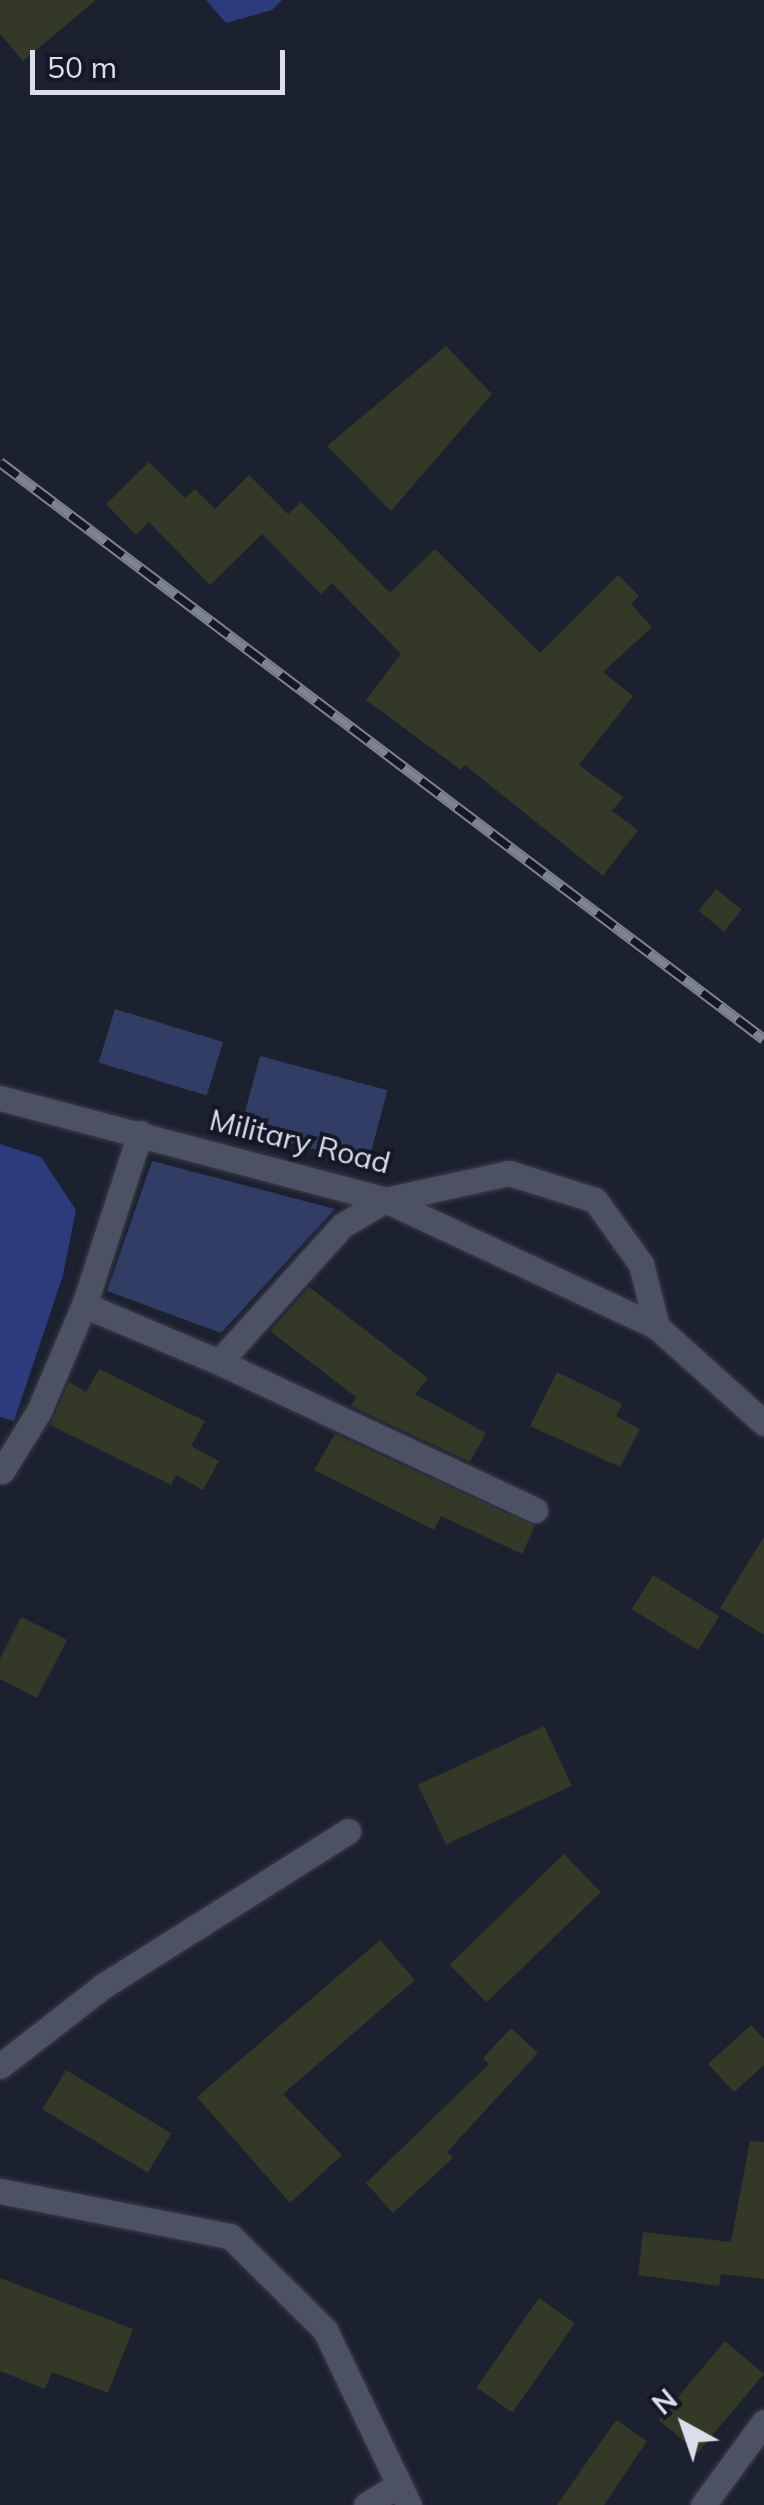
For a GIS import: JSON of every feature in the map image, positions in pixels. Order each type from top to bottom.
[{"type":"street","name":"Military Road","points":[[0,1098],[385,1200],[510,1173],[595,1200],[641,1264],[657,1327]]},
{"type":"street","points":[[2,1471],[39,1411],[84,1305],[140,1133]]},
{"type":"street","points":[[220,1362],[343,1224],[385,1200],[657,1327],[764,1423]]},
{"type":"street","points":[[84,1305],[220,1362],[535,1510]]},
{"type":"street","points":[[0,2066],[103,1986],[348,1830]]},
{"type":"street","points":[[0,2191],[230,2236],[325,2330],[404,2494],[366,2505]]},
{"type":"street","points":[[703,2505],[764,2422]]},
{"type":"shaded area","points":[[206,0],[282,0],[272,10],[226,23]]},
{"type":"shaded area","points":[[115,1009],[223,1042],[207,1096],[99,1063]]},
{"type":"shaded area","points":[[260,1056],[388,1090],[368,1164],[240,1129]]},
{"type":"shaded area","points":[[0,1144],[41,1157],[76,1210],[63,1275],[14,1421],[0,1417]]},
{"type":"shaded area","points":[[152,1161],[335,1209],[221,1333],[107,1291]]},
{"type":"building","points":[[0,0],[96,0],[23,61],[0,34]]},
{"type":"building","points":[[446,346],[492,394],[391,511],[327,446]]},
{"type":"building","points":[[149,462],[185,498],[195,489],[215,509],[249,475],[288,514],[301,502],[390,593],[435,549],[540,653],[618,575],[639,596],[631,604],[652,627],[603,672],[633,696],[579,765],[623,797],[612,811],[638,830],[603,876],[465,765],[461,770],[366,700],[401,654],[332,583],[321,594],[262,534],[210,585],[149,522],[136,535],[106,504]]},
{"type":"building","points":[[716,889],[742,910],[724,932],[698,911]]},
{"type":"building","points":[[309,1287],[428,1378],[415,1394],[486,1433],[470,1462],[351,1406],[356,1397],[270,1331]]},
{"type":"building","points":[[99,1369],[205,1421],[191,1446],[219,1461],[203,1490],[176,1475],[171,1485],[50,1425],[69,1382],[86,1392]]},
{"type":"building","points":[[557,1372],[622,1404],[616,1416],[640,1429],[620,1467],[530,1426]]},
{"type":"building","points":[[335,1434],[535,1526],[522,1554],[441,1516],[434,1530],[314,1470]]},
{"type":"building","points":[[764,1537],[764,1635],[720,1608]]},
{"type":"building","points":[[653,1575],[719,1616],[698,1650],[632,1609]]},
{"type":"building","points":[[21,1617],[67,1640],[37,1698],[0,1679],[0,1659]]},
{"type":"building","points":[[544,1726],[572,1786],[446,1845],[418,1785]]},
{"type":"building","points":[[564,1854],[601,1892],[486,2003],[450,1964]]},
{"type":"building","points":[[380,1940],[415,1980],[283,2094],[342,2155],[290,2203],[197,2097]]},
{"type":"building","points":[[751,2025],[764,2039],[764,2065],[734,2092],[708,2064]]},
{"type":"building","points":[[511,2028],[538,2053],[447,2152],[453,2158],[393,2213],[366,2183],[489,2064],[483,2058]]},
{"type":"building","points":[[66,2070],[171,2133],[148,2173],[42,2109]]},
{"type":"building","points":[[750,2141],[764,2142],[764,2279],[721,2274],[719,2286],[638,2275],[643,2232],[731,2242]]},
{"type":"building","points":[[0,2278],[133,2329],[108,2393],[52,2372],[45,2389],[0,2371]]},
{"type":"building","points":[[539,2298],[575,2323],[513,2413],[476,2387]]},
{"type":"building","points":[[725,2341],[764,2374],[698,2453],[659,2420]]},
{"type":"building","points":[[616,2420],[647,2441],[604,2505],[557,2505]]},
{"type":"railway","points":[[0,462],[764,1039]]}]
